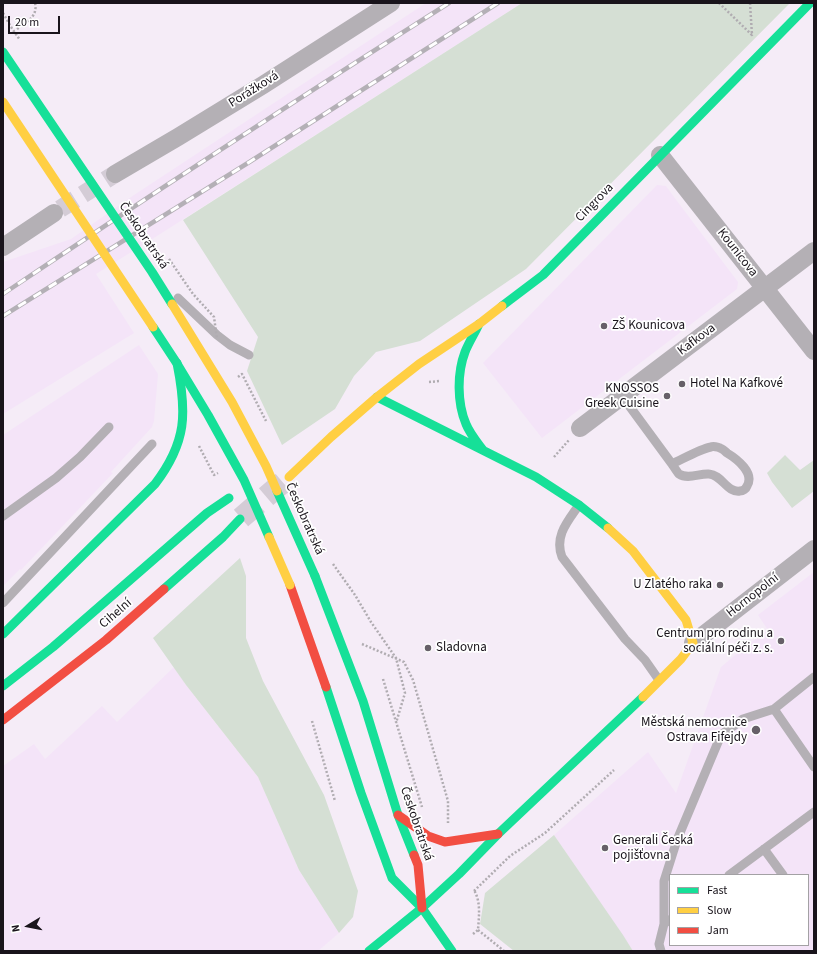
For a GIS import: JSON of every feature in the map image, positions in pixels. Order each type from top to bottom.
[{"type":"main road","name":"Cingrova","points":[[378,397],[419,364],[479,324],[543,275],[810,3]]},
{"type":"main road","name":"Českobratrská","points":[[3,52],[152,272],[232,402],[266,466],[315,576],[364,701],[398,814],[418,866],[422,908]]},
{"type":"main road","points":[[3,102],[176,362],[244,480],[290,584],[330,697],[361,793],[392,878],[422,908],[452,951]]},
{"type":"main road","points":[[479,324],[464,353],[459,394],[469,432],[484,451]]},
{"type":"main road","points":[[3,634],[155,484],[173,458],[183,426],[181,383],[176,362]]},
{"type":"main road","points":[[289,477],[331,437],[378,397],[536,477],[579,505],[601,522],[633,551],[686,620],[693,643],[681,659],[635,705],[498,834],[459,874],[422,908],[369,951]]},
{"type":"main road","points":[[297,457],[331,437]]},
{"type":"main road","name":"Cihelní","points":[[3,686],[53,647],[208,513],[229,498]]},
{"type":"main road","name":"Cihelní","points":[[3,720],[106,640],[223,537],[240,519]]},
{"type":"main road","points":[[398,814],[428,836],[445,842],[498,834]]},
{"type":"street","name":"Porážková","points":[[115,174],[263,86],[382,5]]},
{"type":"street","name":"Kounicova","points":[[660,155],[814,351]]},
{"type":"street","points":[[3,247],[54,213]]},
{"type":"street","name":"Kafkova","points":[[580,428],[814,251]]},
{"type":"street","name":"Hornopolní","points":[[693,643],[814,549]]},
{"type":"lane","points":[[152,272],[217,335],[230,345],[249,356]]},
{"type":"lane","points":[[622,396],[679,474],[685,476],[710,474],[717,476],[732,490],[738,492],[744,490],[749,482],[748,473],[737,460],[720,448],[712,446],[672,464]]},
{"type":"lane","points":[[3,516],[56,478],[109,427]]},
{"type":"lane","points":[[3,603],[152,444]]},
{"type":"lane","points":[[579,505],[565,526],[561,535],[559,544],[562,557],[625,639],[645,660],[659,680]]},
{"type":"lane","points":[[661,951],[659,944],[667,922],[664,881],[677,840],[721,735],[743,719],[774,709],[814,677]]},
{"type":"lane","points":[[774,709],[814,767]]},
{"type":"lane","points":[[730,874],[814,812]]},
{"type":"lane","points":[[764,849],[782,874]]},
{"type":"path","points":[[17,30],[34,16],[36,12],[35,3]]},
{"type":"path","points":[[719,3],[752,35],[750,3]]},
{"type":"path","points":[[3,14],[11,27]]},
{"type":"path","points":[[554,456],[580,428]]},
{"type":"path","points":[[198,445],[214,475],[222,471]]},
{"type":"path","points":[[330,560],[396,658],[405,693],[396,723]]},
{"type":"path","points":[[359,643],[404,662],[413,680],[448,801],[448,826]]},
{"type":"path","points":[[383,680],[422,808]]},
{"type":"path","points":[[312,720],[335,801]]},
{"type":"path","points":[[474,890],[510,856],[545,833],[614,770]]},
{"type":"path","points":[[470,886],[478,897],[479,909],[478,930],[473,934]]},
{"type":"path","points":[[478,930],[504,951]]},
{"type":"shaded area","points":[[426,3],[522,3],[96,274],[134,333],[3,414],[3,262],[71,239],[131,197]]},
{"type":"shaded area","points":[[522,3],[790,3],[526,269],[420,341],[376,352],[354,376],[335,409],[282,445],[247,371],[258,337],[183,220]]},
{"type":"shaded area","name":"ZŠ Kounicova","points":[[657,185],[666,186],[738,282],[737,289],[542,438],[483,363]]},
{"type":"shaded area","points":[[139,345],[158,374],[154,421],[152,427],[111,472],[113,473],[21,570],[20,569],[3,586],[3,435]]},
{"type":"shaded area","points":[[785,455],[800,470],[814,460],[814,491],[792,508],[767,473]]},
{"type":"shaded area","points":[[240,558],[246,576],[246,638],[263,681],[324,795],[358,891],[353,917],[339,933],[299,870],[258,777],[186,685],[153,638]]},
{"type":"shaded area","name":"Městská nemocnice Ostrava Fifejdy","points":[[814,572],[814,951],[633,951],[554,835],[648,752],[676,793],[721,667],[768,630],[758,615]]},
{"type":"shaded area","points":[[174,667],[186,685],[258,777],[299,870],[339,933],[318,951],[3,951],[3,766],[34,744],[45,759],[102,706],[117,722]]},
{"type":"shaded area","points":[[554,835],[633,951],[514,951],[480,924],[485,893]]},
{"type":"tunnel","points":[[60,209],[115,174]]},
{"type":"tunnel","points":[[241,518],[289,477]]},
{"type":"railway","points":[[3,294],[225,147],[449,3]]},
{"type":"railway","points":[[3,316],[251,161],[498,3]]},
{"type":"traffic: fast","points":[[502,306],[543,275],[810,3]]},
{"type":"traffic: fast","points":[[3,52],[152,272],[172,304]]},
{"type":"traffic: fast","points":[[479,324],[462,360],[459,388],[461,407],[466,424],[483,450]]},
{"type":"traffic: fast","points":[[153,327],[208,415],[244,480],[269,537]]},
{"type":"traffic: fast","points":[[3,634],[155,484],[166,469],[179,440],[182,426],[182,397],[177,363]]},
{"type":"traffic: fast","points":[[377,397],[536,477],[579,505],[608,528]]},
{"type":"traffic: fast","points":[[277,491],[315,576]]},
{"type":"traffic: fast","points":[[3,686],[53,647],[207,513],[229,498]]},
{"type":"traffic: fast","points":[[164,589],[223,537],[240,519]]},
{"type":"traffic: fast","points":[[315,576],[363,701],[398,815],[414,855]]},
{"type":"traffic: fast","points":[[326,687],[361,793],[392,878],[422,908],[452,951]]},
{"type":"traffic: fast","points":[[369,951],[422,908],[459,874],[498,834],[643,697]]},
{"type":"traffic: slow","points":[[3,102],[153,327]]},
{"type":"traffic: slow","points":[[172,304],[232,402],[266,466],[277,491]]},
{"type":"traffic: slow","points":[[377,397],[419,364],[479,324],[502,306]]},
{"type":"traffic: slow","points":[[289,477],[331,437],[377,397]]},
{"type":"traffic: slow","points":[[608,528],[633,551],[686,620],[693,643],[681,659],[643,697]]},
{"type":"traffic: slow","points":[[269,537],[290,585]]},
{"type":"traffic: jam","points":[[290,585],[326,687]]},
{"type":"traffic: jam","points":[[3,720],[106,640],[164,589]]},
{"type":"traffic: jam","points":[[398,815],[428,836],[445,842],[498,834]]},
{"type":"traffic: jam","points":[[414,855],[418,865],[422,908]]},
{"type":"place","name":"ZŠ Kounicova","points":[[604,326]]},
{"type":"place","name":"Hotel Na Kafkové","points":[[682,384]]},
{"type":"place","name":"KNOSSOS Greek Cuisine","points":[[667,396]]},
{"type":"place","name":"U Zlatého raka","points":[[720,585]]},
{"type":"place","name":"Centrum pro rodinu a sociální péči z. s.","points":[[781,641]]},
{"type":"place","name":"Sladovna","points":[[428,648]]},
{"type":"place","name":"Městská nemocnice Ostrava Fifejdy","points":[[756,730]]},
{"type":"place","name":"Generali Česká pojišťovna","points":[[605,848]]}]
